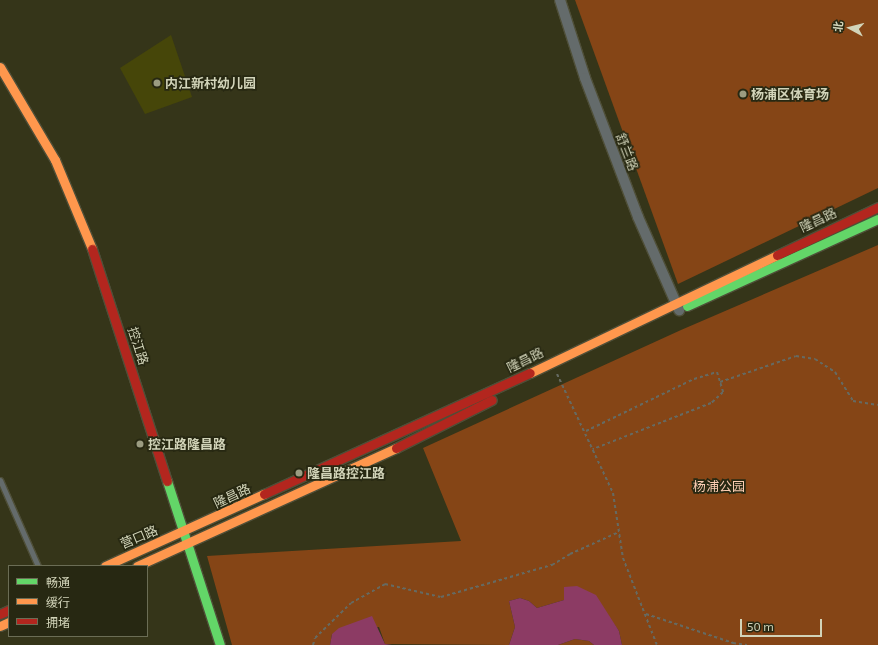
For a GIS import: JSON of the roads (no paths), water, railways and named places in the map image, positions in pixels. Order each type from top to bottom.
[{"type":"main road","name":"控江路","points":[[0,67],[54,160],[87,233],[182,533],[220,645]]},
{"type":"main road","name":"隆昌路","points":[[187,545],[403,445],[555,370],[676,306],[878,207]]},
{"type":"main road","name":"隆昌路","points":[[182,533],[676,306],[878,219]]},
{"type":"main road","name":"营口路","points":[[107,565],[182,533]]},
{"type":"main road","name":"营口路","points":[[139,565],[187,545]]},
{"type":"street","name":"舒兰路","points":[[560,0],[585,78],[676,306]]},
{"type":"lane","points":[[0,480],[38,565]]},
{"type":"place","name":"内江新村幼儿园","points":[[157,83]]},
{"type":"place","name":"杨浦区体育场","points":[[743,94]]},
{"type":"place","name":"控江路隆昌路","points":[[140,444]]},
{"type":"place","name":"隆昌路控江路","points":[[299,473]]},
{"type":"park label","name":"杨浦公园","points":[[719,486]]}]
